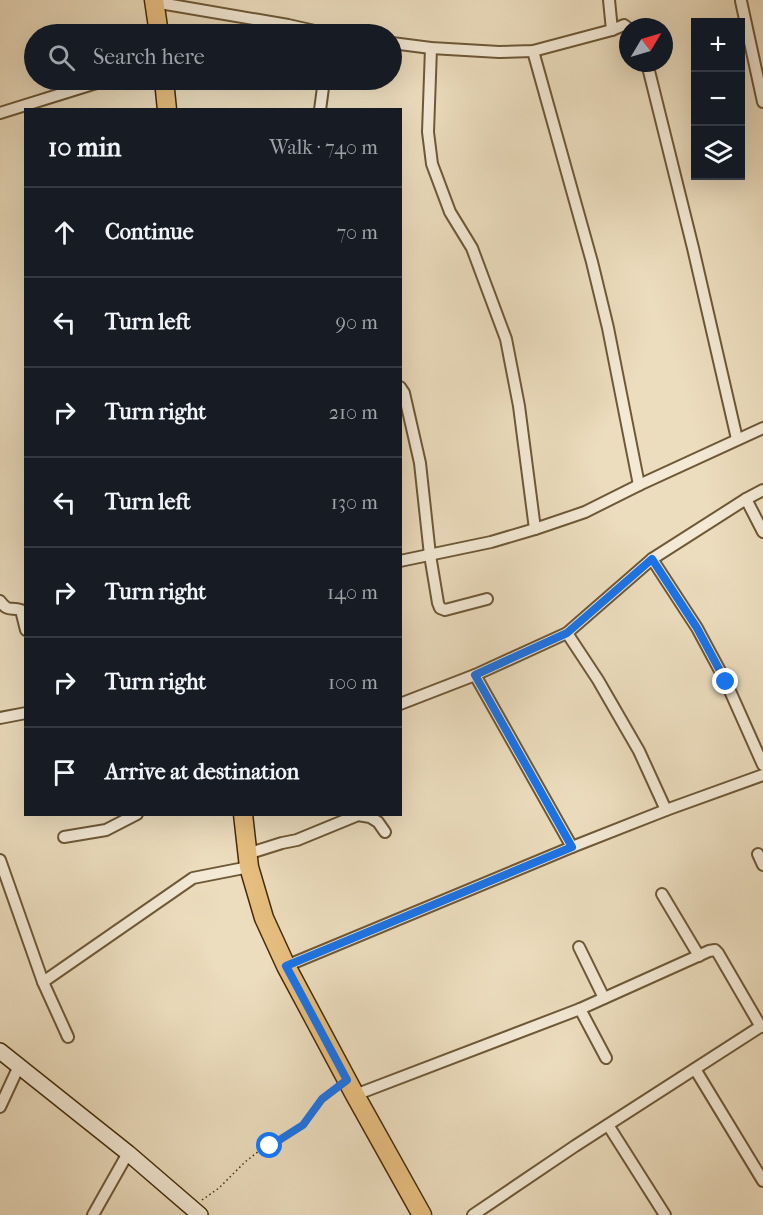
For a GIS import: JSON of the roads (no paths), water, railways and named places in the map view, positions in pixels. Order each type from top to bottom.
[{"type":"main road","points":[[154,1],[157,24]]},
{"type":"main road","points":[[165,90],[167,108]]},
{"type":"main road","points":[[243,816],[248,860],[264,918],[286,966],[422,1215]]},
{"type":"street","points":[[609,0],[612,30]]},
{"type":"street","points":[[154,1],[282,24]]},
{"type":"street","points":[[741,2],[763,102]]},
{"type":"street","points":[[402,44],[498,52],[533,51],[619,27]]},
{"type":"street","points":[[431,48],[428,132],[432,164],[450,212],[472,248],[506,339],[519,406],[535,529]]},
{"type":"street","points":[[533,51],[592,262],[608,328],[639,485]]},
{"type":"street","points":[[649,72],[737,439]]},
{"type":"street","points":[[0,113],[74,90]]},
{"type":"street","points":[[320,108],[323,90]]},
{"type":"street","points":[[402,390],[420,463],[430,555],[440,608],[445,610],[487,599]]},
{"type":"street","points":[[402,561],[491,542],[585,512],[763,428]]},
{"type":"street","points":[[402,703],[475,675],[567,633],[652,559],[763,490]]},
{"type":"street","points":[[746,499],[763,532]]},
{"type":"street","points":[[652,559],[697,628],[726,682],[763,765]]},
{"type":"street","points":[[0,601],[4,607],[21,610],[24,622]]},
{"type":"street","points":[[567,633],[598,680],[639,751],[666,810]]},
{"type":"street","points":[[475,675],[572,847]]},
{"type":"street","points":[[0,718],[24,713]]},
{"type":"street","points":[[286,966],[572,847],[763,775]]},
{"type":"street","points":[[64,837],[106,830],[133,816]]},
{"type":"street","points":[[43,982],[193,878],[248,860],[282,843],[297,840],[356,816]]},
{"type":"street","points":[[364,816],[378,822],[386,832]]},
{"type":"street","points":[[758,854],[763,865]]},
{"type":"street","points":[[0,860],[43,982],[68,1037]]},
{"type":"street","points":[[662,894],[699,956]]},
{"type":"street","points":[[579,947],[604,998]]},
{"type":"street","points":[[351,1088],[580,1009],[699,956],[715,950],[718,953],[762,1026],[473,1215]]},
{"type":"street","points":[[580,1009],[606,1058]]},
{"type":"street","points":[[0,1051],[128,1153],[196,1211]]},
{"type":"street","points":[[0,1107],[19,1066]]},
{"type":"street","points":[[695,1069],[763,1181]]},
{"type":"street","points":[[608,1125],[664,1215]]},
{"type":"street","points":[[93,1215],[128,1153]]}]
